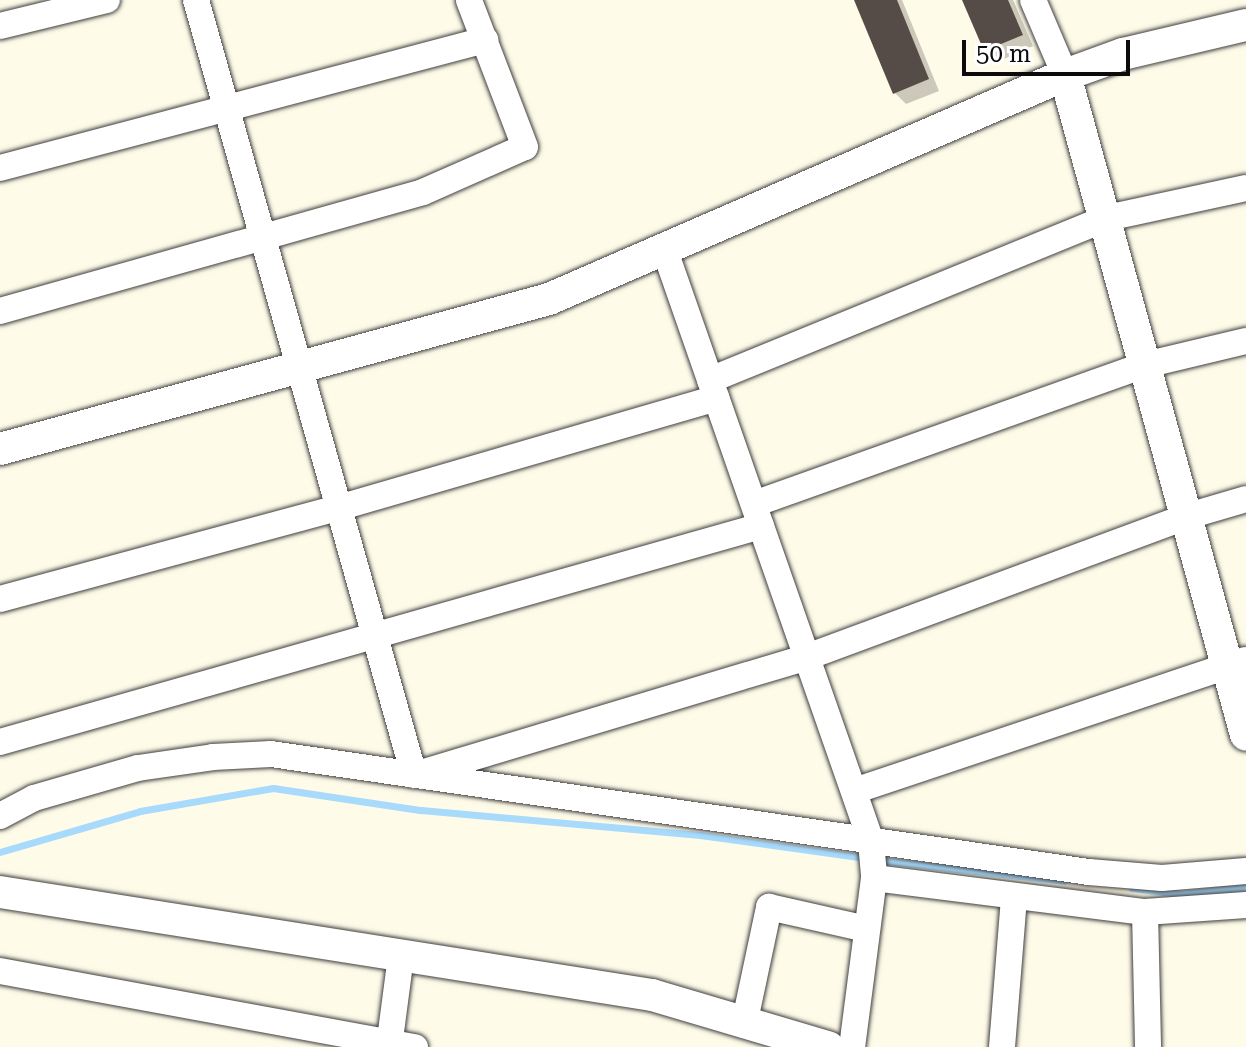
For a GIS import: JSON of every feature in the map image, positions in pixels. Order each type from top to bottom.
[{"type":"street","points":[[0,26],[107,0]]},
{"type":"street","points":[[196,0],[414,775]]},
{"type":"street","points":[[0,311],[423,192],[525,147],[469,0]]},
{"type":"street","points":[[1033,0],[1065,75],[1188,516],[1237,663],[1246,735]]},
{"type":"street","points":[[0,449],[549,299],[1065,75],[1123,54],[1246,25]]},
{"type":"street","points":[[0,168],[485,40]]},
{"type":"street","points":[[0,599],[338,508],[713,389],[1107,218],[1246,188]]},
{"type":"street","points":[[664,248],[871,841],[874,878],[852,1047]]},
{"type":"street","points":[[0,742],[375,638],[758,515],[1145,365],[1246,341]]},
{"type":"street","points":[[414,775],[807,657],[1188,516],[1246,499]]},
{"type":"street","points":[[854,791],[1237,663]]},
{"type":"street","points":[[0,816],[34,798],[138,768],[213,757],[271,754],[1089,872],[1162,878],[1246,871]]},
{"type":"street","points":[[874,878],[1014,898],[1145,912],[1246,905]]},
{"type":"street","points":[[0,892],[652,995],[744,1025],[828,1047]]},
{"type":"street","points":[[1002,1047],[1014,898]]},
{"type":"street","points":[[744,1025],[769,907],[867,929]]},
{"type":"street","points":[[1145,912],[1148,1047]]},
{"type":"street","points":[[0,971],[398,1045],[401,956]]},
{"type":"building","points":[[854,0],[897,0],[929,79],[893,94]]},
{"type":"building","points":[[962,0],[1008,0],[1023,35],[984,51]]},
{"type":"waterway","points":[[0,852],[140,811],[273,788],[421,810],[700,835],[865,858]]},
{"type":"waterway","points":[[878,860],[1064,881]]},
{"type":"waterway","points":[[1132,888],[1181,894],[1246,887]]}]
